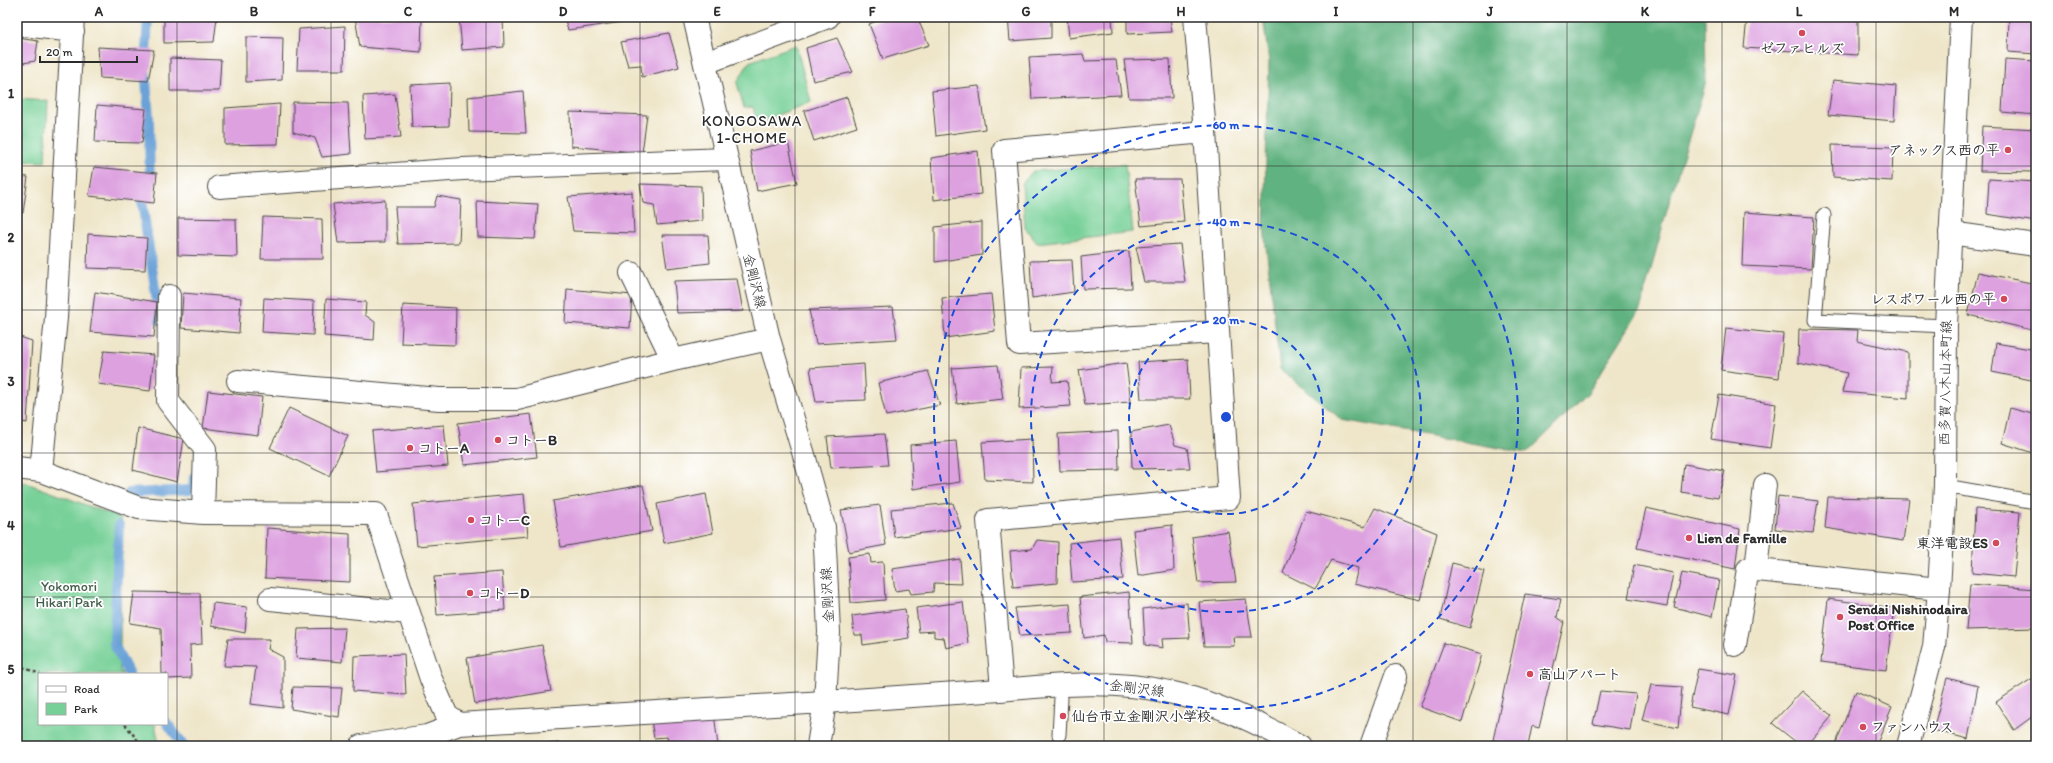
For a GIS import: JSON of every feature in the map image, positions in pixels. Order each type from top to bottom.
[{"type":"street","name":"金剛沢線","points":[[694,17],[769,339],[824,527],[829,632],[824,702],[1074,683],[1122,685],[1169,692],[1228,711],[1272,730],[1300,746]]},
{"type":"street","points":[[705,63],[828,17]]},
{"type":"street","points":[[1002,689],[988,520],[1229,498],[1205,132],[1195,17]]},
{"type":"street","name":"西多賀八木山本町線","points":[[1908,746],[1934,647],[1940,588],[1945,486],[1946,326],[1961,17]]},
{"type":"street","points":[[17,24],[73,24],[56,318],[41,471]]},
{"type":"street","points":[[1205,132],[1004,150],[1019,344],[1217,332]]},
{"type":"street","points":[[220,188],[463,169],[726,159]]},
{"type":"street","points":[[1950,233],[2036,245]]},
{"type":"street","points":[[631,273],[673,360]]},
{"type":"street","points":[[169,296],[168,401],[205,449],[202,513]]},
{"type":"street","points":[[238,381],[439,399],[517,399],[673,360],[769,339]]},
{"type":"street","points":[[17,468],[41,471],[139,508],[202,513],[376,514],[431,679],[447,716],[459,724]]},
{"type":"street","points":[[1756,570],[1765,485]]},
{"type":"street","points":[[1735,645],[1748,569],[1940,588]]},
{"type":"street","points":[[270,599],[409,613]]},
{"type":"street","points":[[1371,746],[1396,676]]},
{"type":"street","points":[[361,746],[427,736],[459,724],[824,702],[818,746]]},
{"type":"lane","points":[[1824,215],[1815,320],[1946,326]]},
{"type":"lane","points":[[1945,486],[2036,502]]},
{"type":"lane","points":[[1058,684],[1061,698],[1059,735]]},
{"type":"path","points":[[17,666],[38,673]]},
{"type":"path","points":[[126,725],[142,746]]},
{"type":"green space","points":[[1263,17],[1705,17],[1706,82],[1670,199],[1640,310],[1588,393],[1527,453],[1342,420],[1280,369],[1264,228],[1269,62]]},
{"type":"green space","points":[[796,45],[811,102],[757,123],[753,107],[744,108],[737,83],[749,62]]},
{"type":"green space","points":[[17,99],[48,101],[45,162],[17,161]]},
{"type":"green space","points":[[1125,164],[1133,232],[1037,243],[1025,228],[1022,184],[1033,171]]},
{"type":"green space","name":"Yokomori Hikari Park","points":[[24,482],[121,518],[120,670],[122,673],[38,673],[38,725],[155,725],[159,744],[162,746],[17,746],[17,485]]},
{"type":"building","points":[[148,17],[148,20],[111,18]]},
{"type":"building","points":[[164,17],[217,17],[214,42],[164,43]]},
{"type":"building","points":[[355,17],[422,17],[421,52],[360,47]]},
{"type":"building","points":[[459,17],[503,17],[504,47],[462,50]]},
{"type":"building","points":[[564,17],[622,17],[623,22],[568,30]]},
{"type":"building","points":[[887,17],[917,17],[929,45],[883,59],[869,24]]},
{"type":"building","points":[[1008,17],[1051,17],[1051,38],[1010,41]]},
{"type":"building","points":[[1067,17],[1112,17],[1113,32],[1069,38]]},
{"type":"building","points":[[1127,17],[1170,17],[1172,32],[1127,34]]},
{"type":"building","name":"ゼファヒルズ","points":[[1747,17],[1858,17],[1858,55],[1744,48]]},
{"type":"building","points":[[2009,17],[2036,17],[2036,54],[2008,52]]},
{"type":"building","points":[[345,26],[344,70],[297,70],[299,29]]},
{"type":"building","points":[[669,33],[679,67],[642,77],[641,65],[628,66],[621,42]]},
{"type":"building","points":[[246,37],[283,38],[282,80],[246,82]]},
{"type":"building","points":[[17,38],[38,41],[35,61],[17,64]]},
{"type":"building","points":[[837,38],[853,72],[813,81],[806,48]]},
{"type":"building","points":[[98,47],[154,50],[148,81],[100,78]]},
{"type":"building","points":[[1083,54],[1085,61],[1116,60],[1121,95],[1032,99],[1029,57]]},
{"type":"building","points":[[170,58],[221,60],[219,91],[170,91]]},
{"type":"building","points":[[1170,59],[1172,98],[1129,98],[1124,60]]},
{"type":"building","points":[[2005,59],[2036,61],[2036,115],[2002,112]]},
{"type":"building","points":[[1833,80],[1896,86],[1894,121],[1828,115]]},
{"type":"building","points":[[450,83],[449,126],[412,127],[410,85]]},
{"type":"building","points":[[979,86],[985,129],[936,136],[932,91]]},
{"type":"building","points":[[523,91],[526,133],[469,132],[468,97]]},
{"type":"building","points":[[395,94],[401,137],[365,139],[363,96]]},
{"type":"building","points":[[847,97],[857,127],[814,141],[804,111]]},
{"type":"building","points":[[293,102],[348,103],[351,154],[322,157],[315,138],[293,132]]},
{"type":"building","points":[[280,104],[278,144],[225,145],[225,108]]},
{"type":"building","points":[[97,105],[146,109],[142,143],[95,142]]},
{"type":"building","points":[[570,112],[647,115],[642,153],[571,146]]},
{"type":"building","name":"アネックス西の平","points":[[1982,126],[2036,129],[2036,172],[1980,171]]},
{"type":"building","points":[[788,142],[797,183],[757,191],[750,151]]},
{"type":"building","points":[[1832,145],[1893,147],[1892,181],[1833,177]]},
{"type":"building","points":[[978,151],[981,194],[934,200],[931,158]]},
{"type":"building","points":[[94,167],[157,173],[154,203],[89,196]]},
{"type":"building","points":[[17,176],[28,177],[23,213],[17,212]]},
{"type":"building","points":[[1135,179],[1180,179],[1184,222],[1141,226]]},
{"type":"building","points":[[1989,179],[2036,182],[2036,222],[1987,214]]},
{"type":"building","points":[[640,184],[701,186],[702,221],[657,225],[654,205],[643,203]]},
{"type":"building","points":[[632,192],[634,233],[573,231],[568,197]]},
{"type":"building","points":[[437,196],[461,200],[459,243],[398,244],[395,207],[434,207]]},
{"type":"building","points":[[385,200],[385,242],[338,243],[333,204]]},
{"type":"building","points":[[477,201],[538,204],[535,239],[478,237]]},
{"type":"building","points":[[1744,212],[1814,217],[1811,269],[1742,266]]},
{"type":"building","points":[[263,217],[322,219],[323,259],[261,259]]},
{"type":"building","points":[[178,218],[236,219],[237,257],[178,255]]},
{"type":"building","points":[[982,222],[982,255],[935,262],[935,227]]},
{"type":"building","points":[[88,234],[147,238],[145,270],[87,268]]},
{"type":"building","points":[[662,235],[708,235],[710,263],[667,268]]},
{"type":"building","points":[[1180,244],[1185,282],[1144,282],[1136,247]]},
{"type":"building","points":[[1129,251],[1131,288],[1083,289],[1081,257]]},
{"type":"building","points":[[1072,260],[1074,292],[1032,298],[1030,261]]},
{"type":"building","name":"レスポワール西の平","points":[[1978,272],[2036,284],[2036,331],[1968,315]]},
{"type":"building","points":[[737,279],[743,311],[677,313],[674,281]]},
{"type":"building","points":[[567,289],[632,295],[630,328],[565,323]]},
{"type":"building","points":[[95,292],[157,302],[154,337],[90,332]]},
{"type":"building","points":[[183,293],[241,298],[239,333],[181,328]]},
{"type":"building","points":[[991,294],[995,331],[945,338],[942,298]]},
{"type":"building","points":[[264,298],[314,301],[313,335],[262,332]]},
{"type":"building","points":[[326,299],[366,302],[365,315],[375,322],[374,340],[324,336]]},
{"type":"building","points":[[403,305],[456,308],[455,345],[401,343]]},
{"type":"building","points":[[893,307],[897,339],[816,344],[809,310]]},
{"type":"building","points":[[1726,328],[1783,334],[1779,378],[1721,370]]},
{"type":"building","points":[[1799,329],[1858,330],[1857,341],[1908,352],[1908,398],[1842,392],[1847,373],[1798,363]]},
{"type":"building","points":[[17,336],[32,341],[27,423],[17,421]]},
{"type":"building","points":[[1996,343],[2036,350],[2036,381],[1992,372]]},
{"type":"building","points":[[104,351],[154,355],[150,391],[98,384]]},
{"type":"building","points":[[1188,359],[1190,399],[1141,399],[1138,362]]},
{"type":"building","points":[[1126,363],[1131,402],[1085,405],[1079,370]]},
{"type":"building","points":[[864,364],[866,400],[816,402],[810,368]]},
{"type":"building","points":[[998,365],[1003,399],[957,404],[952,368]]},
{"type":"building","points":[[1053,367],[1052,382],[1067,381],[1071,406],[1019,409],[1021,368]]},
{"type":"building","points":[[928,371],[940,405],[886,416],[878,383]]},
{"type":"building","points":[[208,391],[262,397],[258,435],[203,428]]},
{"type":"building","points":[[1719,395],[1776,404],[1770,448],[1711,439]]},
{"type":"building","points":[[289,408],[348,436],[329,476],[270,448]]},
{"type":"building","points":[[2010,408],[2036,415],[2036,454],[2002,443]]},
{"type":"building","name":"コトーB","points":[[531,414],[537,457],[464,465],[458,423]]},
{"type":"building","name":"コトーA","points":[[444,425],[448,466],[376,472],[372,431]]},
{"type":"building","points":[[1169,425],[1175,445],[1187,448],[1190,468],[1132,469],[1131,432]]},
{"type":"building","points":[[138,428],[184,439],[177,482],[133,470]]},
{"type":"building","points":[[1118,431],[1119,470],[1060,471],[1058,434]]},
{"type":"building","points":[[884,434],[888,465],[831,468],[827,437]]},
{"type":"building","points":[[1032,439],[1033,482],[985,480],[982,442]]},
{"type":"building","points":[[956,441],[960,482],[913,489],[910,445]]},
{"type":"building","points":[[1684,464],[1725,471],[1718,498],[1681,492]]},
{"type":"building","points":[[643,485],[652,531],[561,547],[553,501]]},
{"type":"building","name":"コトーC","points":[[524,494],[528,536],[417,546],[413,504]]},
{"type":"building","points":[[706,494],[713,533],[664,543],[657,504]]},
{"type":"building","points":[[1778,496],[1818,501],[1813,533],[1775,529]]},
{"type":"building","points":[[1828,497],[1909,499],[1903,541],[1825,528]]},
{"type":"building","points":[[953,503],[961,528],[894,537],[891,509]]},
{"type":"building","points":[[880,505],[886,545],[849,552],[841,510]]},
{"type":"building","points":[[1375,508],[1437,533],[1420,600],[1354,584],[1358,568],[1331,560],[1315,589],[1283,573],[1306,511],[1365,527]]},
{"type":"building","name":"Lien de Famille","points":[[1646,508],[1740,529],[1735,569],[1637,548]]},
{"type":"building","name":"東洋電設ES","points":[[1975,509],[2020,512],[2014,577],[1972,573]]},
{"type":"building","points":[[1172,525],[1174,570],[1138,576],[1133,530]]},
{"type":"building","points":[[267,528],[350,534],[350,582],[265,578]]},
{"type":"building","points":[[1228,531],[1236,582],[1198,583],[1192,537]]},
{"type":"building","points":[[1119,537],[1123,579],[1072,582],[1069,543]]},
{"type":"building","points":[[1037,540],[1058,542],[1057,583],[1013,587],[1010,551],[1032,549]]},
{"type":"building","points":[[870,554],[871,563],[883,562],[885,600],[851,603],[848,557]]},
{"type":"building","points":[[960,559],[962,584],[934,583],[933,592],[911,594],[909,589],[895,591],[892,569]]},
{"type":"building","points":[[1452,563],[1484,571],[1470,628],[1440,619]]},
{"type":"building","points":[[1634,565],[1673,573],[1667,606],[1628,599]]},
{"type":"building","name":"コトーD","points":[[502,572],[505,610],[437,615],[434,577]]},
{"type":"building","points":[[1682,573],[1719,580],[1712,617],[1674,607]]},
{"type":"building","points":[[1970,584],[2036,589],[2036,628],[1966,630]]},
{"type":"building","points":[[134,592],[200,593],[202,644],[190,645],[191,678],[168,679],[168,673],[162,673],[161,628],[130,623]]},
{"type":"building","points":[[1129,592],[1133,643],[1105,642],[1104,635],[1084,638],[1080,597]]},
{"type":"building","name":"高山アパート","points":[[1525,594],[1561,599],[1557,617],[1564,622],[1539,728],[1532,726],[1528,746],[1521,746],[1493,740]]},
{"type":"building","points":[[1246,599],[1252,637],[1233,637],[1234,646],[1204,646],[1199,602]]},
{"type":"building","points":[[1828,599],[1894,608],[1886,670],[1821,662]]},
{"type":"building","points":[[963,602],[968,643],[946,648],[944,638],[934,637],[934,631],[919,632],[916,608]]},
{"type":"building","points":[[213,603],[247,607],[245,633],[211,626]]},
{"type":"building","points":[[1187,603],[1190,638],[1162,639],[1163,648],[1145,645],[1143,609]]},
{"type":"building","points":[[1070,604],[1072,633],[1020,636],[1015,608]]},
{"type":"building","points":[[905,609],[909,638],[863,645],[862,635],[854,635],[852,616]]},
{"type":"building","points":[[345,628],[342,662],[296,658],[298,629]]},
{"type":"building","points":[[228,639],[270,639],[268,649],[283,657],[283,708],[251,704],[256,667],[224,666]]},
{"type":"building","points":[[1444,643],[1482,654],[1462,722],[1420,707]]},
{"type":"building","points":[[542,645],[551,691],[475,704],[467,658]]},
{"type":"building","points":[[404,654],[406,695],[353,691],[354,656]]},
{"type":"building","points":[[1698,669],[1737,675],[1729,715],[1690,707]]},
{"type":"building","points":[[2036,676],[2036,714],[2014,730],[1996,702]]},
{"type":"building","points":[[1947,678],[1978,686],[1968,739],[1933,730]]},
{"type":"building","points":[[1651,685],[1682,687],[1678,728],[1642,720]]},
{"type":"building","points":[[293,687],[342,688],[339,717],[291,709]]},
{"type":"building","points":[[1600,691],[1636,694],[1630,730],[1593,724]]},
{"type":"building","points":[[1802,691],[1832,716],[1807,746],[1801,746],[1772,723]]},
{"type":"building","name":"ファンハウス","points":[[1856,691],[1892,707],[1876,746],[1835,746]]},
{"type":"building","points":[[714,713],[718,746],[669,746],[667,737],[654,738],[650,715]]},
{"type":"building","points":[[559,743],[560,746],[530,746],[530,745]]},
{"type":"waterway","points":[[148,17],[145,69],[149,117],[150,192],[142,200],[159,320]]},
{"type":"waterway","points":[[129,493],[193,490],[194,477]]},
{"type":"waterway","points":[[119,525],[114,644],[128,673]]},
{"type":"waterway","points":[[168,724],[184,746]]},
{"type":"place","name":"ゼファヒルズ","points":[[1802,33]]},
{"type":"place","name":"アネックス西の平","points":[[2008,150]]},
{"type":"place","name":"レスポワール西の平","points":[[2004,299]]},
{"type":"place","name":"コトーB","points":[[498,440]]},
{"type":"place","name":"コトーA","points":[[410,448]]},
{"type":"place","name":"コトーC","points":[[471,520]]},
{"type":"place","name":"Lien de Famille","points":[[1689,538]]},
{"type":"place","name":"東洋電設ES","points":[[1996,543]]},
{"type":"place","name":"コトーD","points":[[470,593]]},
{"type":"place","name":"Sendai Nishinodaira Post Office","points":[[1840,617]]},
{"type":"place","name":"高山アパート","points":[[1530,674]]},
{"type":"place","name":"仙台市立金剛沢小学校","points":[[1063,716]]},
{"type":"place","name":"ファンハウス","points":[[1863,727]]},
{"type":"district","name":"KONGOSAWA 1-CHOME","points":[[752,130]]}]
